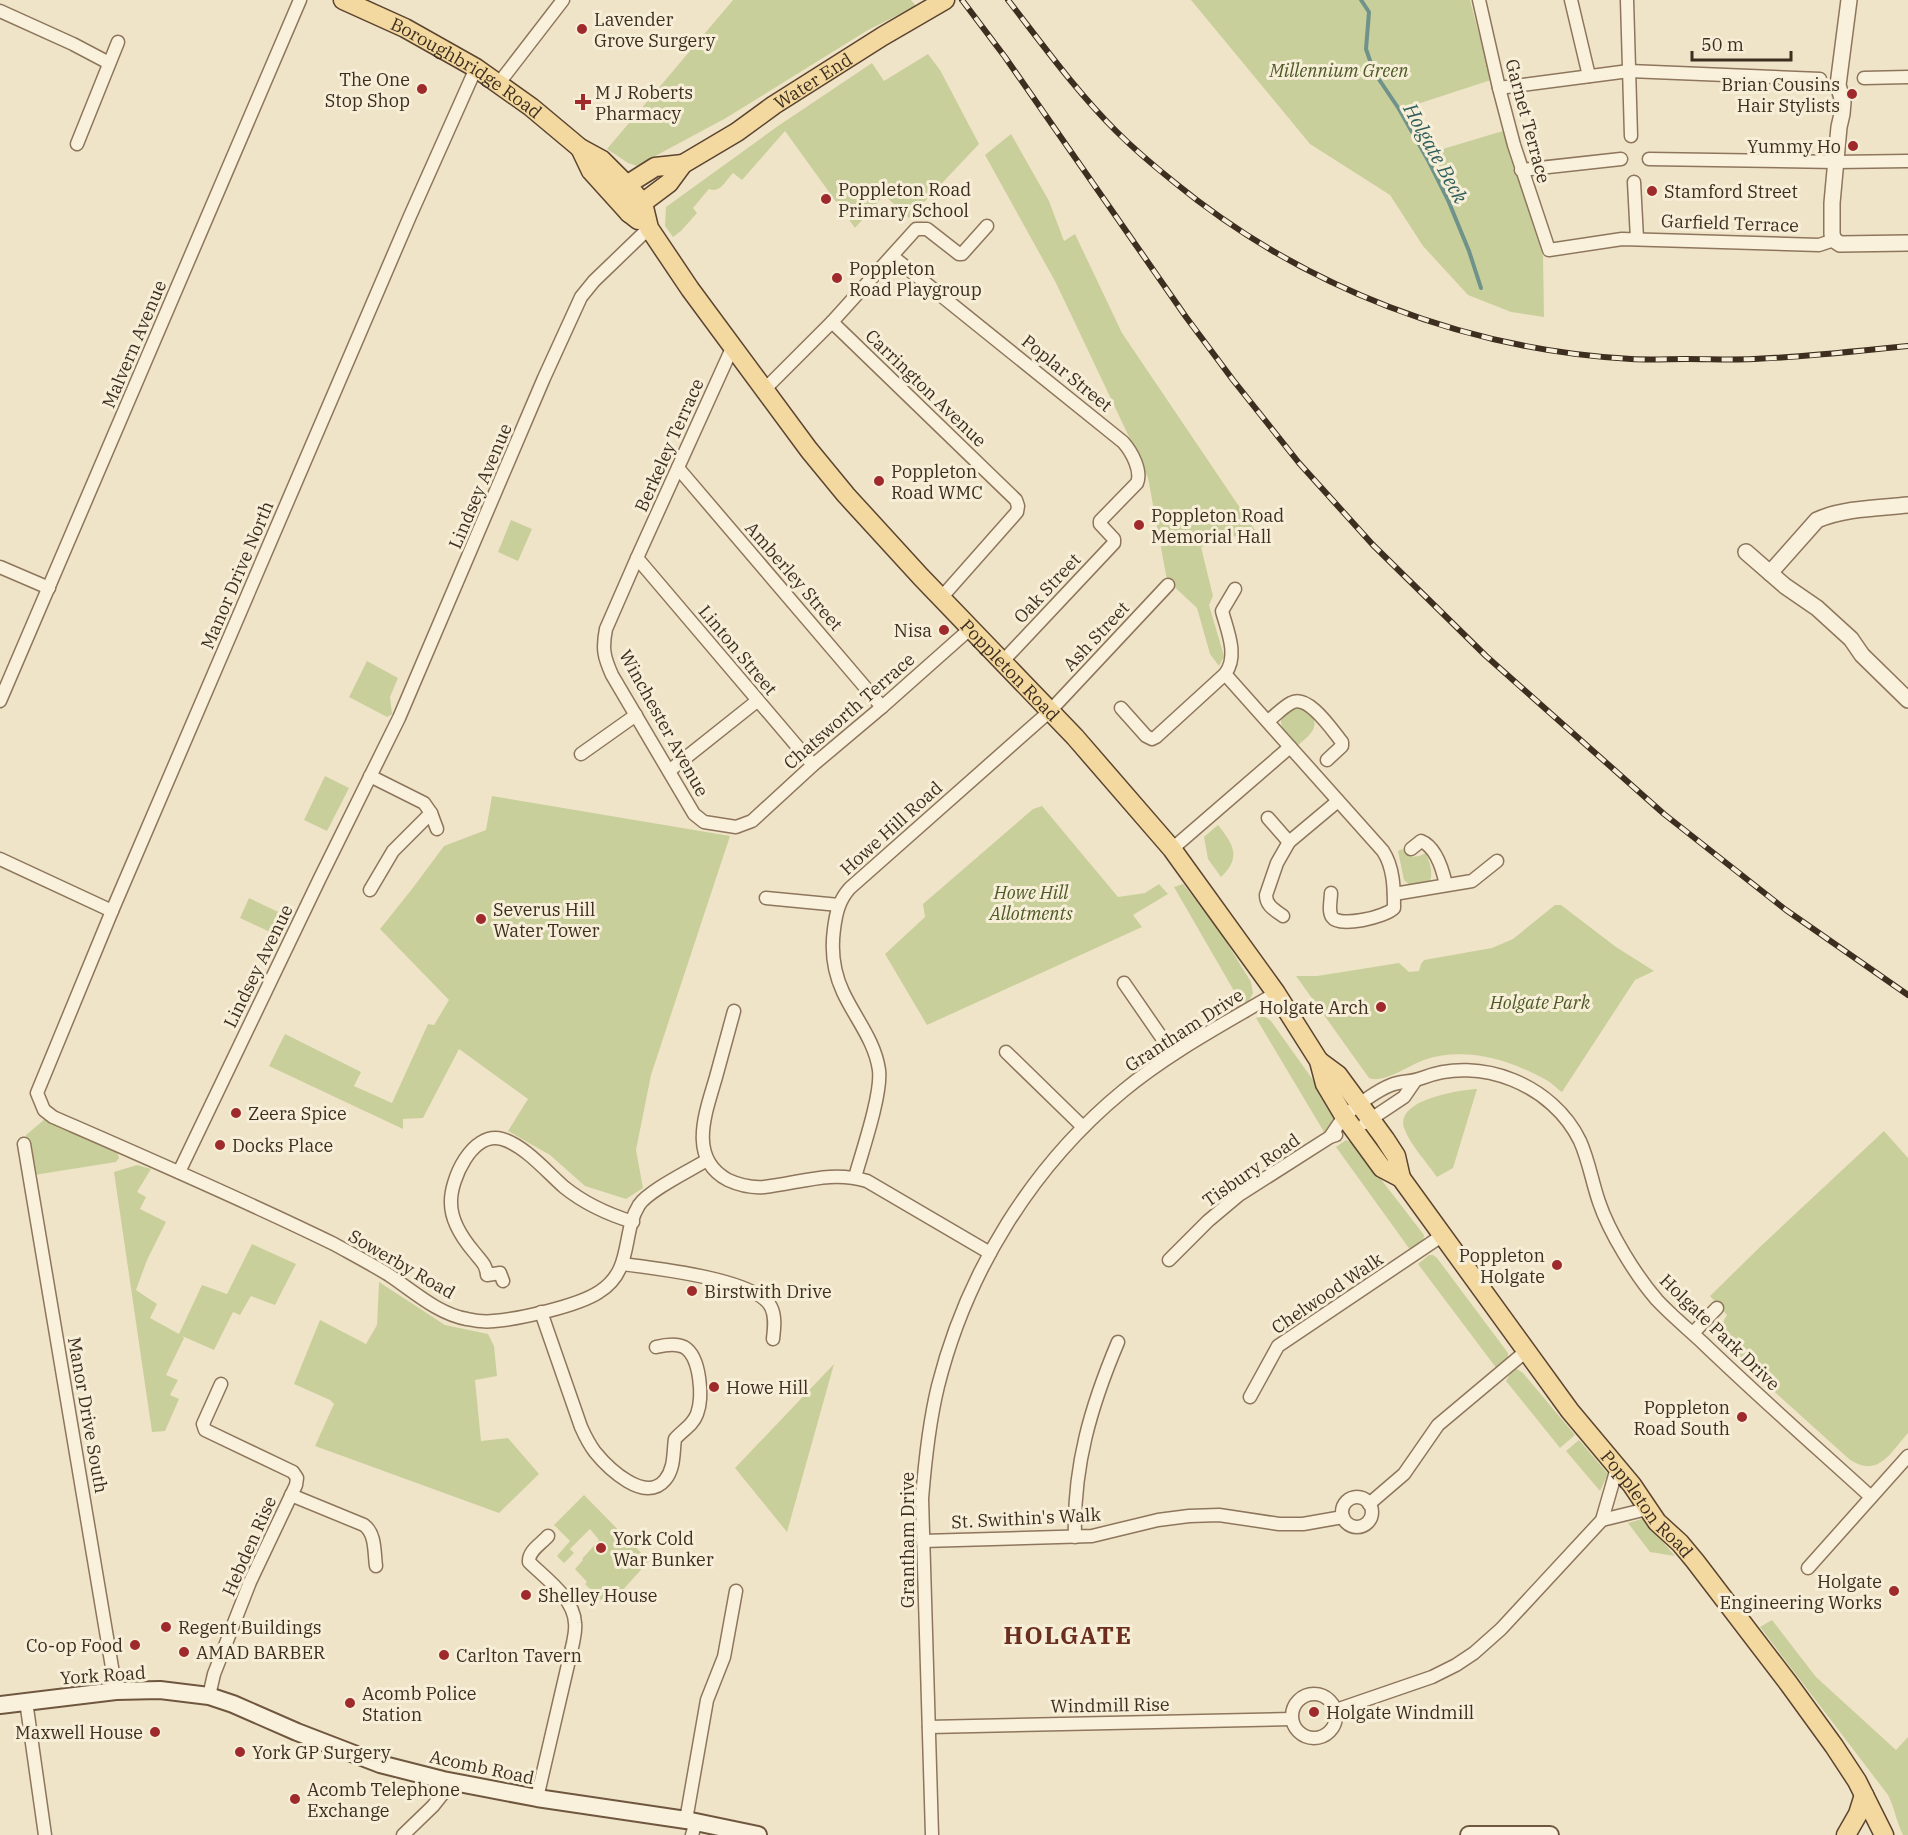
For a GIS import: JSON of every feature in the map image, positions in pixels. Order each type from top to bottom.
[{"type":"main road","name":"Boroughbridge Road","points":[[344,0],[371,5],[476,68],[551,123],[580,148],[602,159],[619,189],[636,208],[690,290]]},
{"type":"main road","name":"Water End","points":[[636,208],[669,183],[683,164],[737,132],[774,105],[883,36],[945,0]]},
{"type":"main road","name":"Water End","points":[[619,189],[655,167],[683,164]]},
{"type":"main road","name":"Poppleton Road","points":[[690,290],[809,450],[846,495],[885,540],[1089,751],[1172,849],[1276,993],[1319,1061],[1325,1083],[1350,1123],[1382,1168],[1401,1178]]},
{"type":"main road","name":"Poppleton Road","points":[[1319,1061],[1338,1075],[1365,1112],[1396,1156],[1401,1178],[1525,1352],[1578,1422],[1638,1493],[1657,1522],[1680,1543],[1695,1561],[1789,1684],[1834,1746],[1864,1795],[1884,1835]]},
{"type":"main road","name":"York Road","points":[[0,1705],[116,1691],[160,1690],[209,1696]]},
{"type":"main road","name":"Acomb Road","points":[[209,1696],[380,1764],[452,1782],[537,1798],[691,1826],[758,1835]]},
{"type":"main road","points":[[1846,1835],[1858,1814],[1864,1795]]},
{"type":"main road","points":[[1469,1835],[1550,1835]]},
{"type":"street","name":"Malvern Avenue","points":[[0,701],[300,0]]},
{"type":"street","points":[[499,84],[563,0]]},
{"type":"street","name":"Garnet Terrace","points":[[1479,0],[1521,170],[1549,250]]},
{"type":"street","points":[[1571,0],[1589,76]]},
{"type":"street","points":[[1627,0],[1631,136]]},
{"type":"street","points":[[1834,240],[1832,214],[1843,102],[1838,85],[1850,0]]},
{"type":"street","points":[[0,11],[109,63]]},
{"type":"street","points":[[77,144],[118,42]]},
{"type":"street","name":"Manor Drive North","points":[[38,1099],[38,1086],[111,912],[410,216],[476,68]]},
{"type":"street","points":[[1499,88],[1629,71],[1820,79]]},
{"type":"street","points":[[1864,78],[1908,77]]},
{"type":"street","points":[[1521,170],[1622,159]]},
{"type":"street","points":[[1649,159],[1908,161]]},
{"type":"street","points":[[1634,182],[1637,239]]},
{"type":"street","points":[[765,389],[832,322],[916,229],[927,229],[962,254],[987,226]]},
{"type":"street","name":"Lindsey Avenue","points":[[179,1172],[399,718],[544,378],[581,297],[594,281],[649,228]]},
{"type":"street","name":"Garfield Terrace","points":[[1549,250],[1622,239],[1819,245],[1834,240],[1848,245],[1908,243]]},
{"type":"street","name":"Poplar Street","points":[[892,256],[1127,446],[1140,477],[1137,483],[1100,521],[1100,524],[1114,539]]},
{"type":"street","name":"Carrington Avenue","points":[[832,322],[1016,500],[1017,512],[941,598]]},
{"type":"street","name":"Berkeley Terrace","points":[[637,558],[733,346]]},
{"type":"street","name":"Amberley Street","points":[[678,468],[882,707]]},
{"type":"street","points":[[1770,573],[1817,520],[1825,516],[1908,505]]},
{"type":"street","name":"Oak Street","points":[[1003,661],[1114,543],[1114,539]]},
{"type":"street","points":[[1746,552],[1785,586],[1796,600],[1862,655],[1908,700]]},
{"type":"street","name":"Linton Street","points":[[637,558],[813,765]]},
{"type":"street","name":"Winchester Avenue","points":[[637,558],[606,629],[603,652],[612,675],[698,819],[736,827],[752,821]]},
{"type":"street","points":[[0,567],[49,588]]},
{"type":"street","name":"Ash Street","points":[[1050,711],[1168,585]]},
{"type":"street","points":[[1121,708],[1146,736],[1152,739],[1225,674],[1232,658],[1231,643],[1222,611],[1235,589]]},
{"type":"street","name":"Chatsworth Terrace","points":[[752,821],[971,628]]},
{"type":"street","points":[[1225,674],[1388,858],[1394,894],[1394,908],[1390,913],[1359,921],[1340,922],[1333,919],[1330,913],[1331,893]]},
{"type":"street","points":[[669,771],[758,701]]},
{"type":"street","points":[[1268,722],[1291,702],[1309,704],[1342,742],[1342,746],[1327,760]]},
{"type":"street","name":"Howe Hill Road","points":[[855,1177],[875,1103],[879,1072],[872,1044],[837,978],[833,932],[838,905],[850,888],[1050,711]]},
{"type":"street","points":[[581,754],[636,715]]},
{"type":"street","points":[[1172,849],[1290,747]]},
{"type":"street","points":[[370,776],[424,803],[437,830]]},
{"type":"street","points":[[1283,916],[1266,901],[1277,863],[1289,842],[1338,801]]},
{"type":"street","points":[[370,890],[393,851],[430,813]]},
{"type":"street","points":[[1268,818],[1289,842]]},
{"type":"street","points":[[1411,849],[1420,842],[1430,847],[1443,872],[1446,885]]},
{"type":"street","points":[[0,858],[111,912]]},
{"type":"street","points":[[1394,894],[1472,881],[1497,861]]},
{"type":"street","points":[[766,898],[838,905]]},
{"type":"street","points":[[1124,983],[1173,1054]]},
{"type":"street","name":"Grantham Drive","points":[[932,1835],[922,1498],[925,1460],[938,1386],[961,1317],[990,1253],[1009,1221],[1035,1184],[1083,1127],[1124,1090],[1173,1054],[1276,993]]},
{"type":"street","points":[[734,1011],[702,1126],[707,1160],[721,1176],[749,1187],[763,1187],[831,1175],[855,1177],[867,1181],[990,1253]]},
{"type":"street","points":[[1006,1052],[1083,1127]]},
{"type":"street","name":"Holgate Park Drive","points":[[1365,1112],[1392,1084],[1415,1081],[1442,1072],[1473,1070],[1489,1072],[1519,1082],[1547,1099],[1571,1126],[1580,1141],[1600,1204],[1618,1242],[1636,1272],[1657,1299],[1735,1374],[1871,1497]]},
{"type":"street","name":"Holgate Park Drive","points":[[1365,1112],[1404,1097],[1415,1081]]},
{"type":"street","name":"Sowerby Road","points":[[38,1099],[44,1110],[53,1118],[179,1172],[334,1245],[378,1269],[436,1307],[465,1319],[492,1322],[572,1304],[597,1293],[615,1277],[622,1264],[639,1206],[648,1195],[707,1160]]},
{"type":"street","points":[[1350,1123],[1365,1112]]},
{"type":"street","points":[[1350,1123],[1365,1112]]},
{"type":"street","name":"Tisbury Road","points":[[1169,1260],[1208,1221],[1239,1196],[1350,1123]]},
{"type":"street","points":[[503,1281],[500,1273],[487,1275],[486,1266],[460,1232],[451,1204],[456,1175],[463,1160],[474,1148],[487,1140],[495,1138],[511,1143],[593,1208],[633,1222]]},
{"type":"street","name":"Manor Drive South","points":[[24,1144],[116,1691]]},
{"type":"street","name":"Chelwood Walk","points":[[1250,1397],[1278,1346],[1443,1235]]},
{"type":"street","points":[[622,1264],[717,1280],[759,1295],[771,1306],[774,1315],[773,1339]]},
{"type":"street","points":[[1693,1333],[1717,1308]]},
{"type":"street","points":[[541,1312],[587,1441],[604,1462],[621,1477],[642,1487],[660,1485],[666,1479],[673,1460],[675,1439],[694,1422],[699,1406],[699,1382],[692,1355],[684,1347],[675,1345],[656,1347]]},
{"type":"street","points":[[1075,1537],[1076,1492],[1083,1446],[1093,1408],[1118,1342]]},
{"type":"street","name":"St. Swithin's Walk","points":[[923,1541],[1075,1537],[1103,1534],[1158,1520],[1189,1516],[1219,1515],[1279,1524],[1303,1524],[1342,1517],[1351,1526],[1361,1526],[1370,1519],[1370,1504],[1404,1474],[1438,1425],[1525,1352]]},
{"type":"street","name":"Hebden Rise","points":[[209,1696],[214,1674],[247,1591],[297,1478],[293,1472],[205,1430],[203,1424],[221,1384]]},
{"type":"street","points":[[1808,1568],[1908,1456]]},
{"type":"street","points":[[1336,1710],[1432,1677],[1474,1653],[1501,1629],[1602,1520],[1617,1468]]},
{"type":"street","points":[[291,1495],[364,1525],[370,1530],[376,1566]]},
{"type":"street","points":[[1342,1517],[1343,1507],[1349,1499],[1362,1498],[1370,1504]]},
{"type":"street","points":[[1602,1520],[1647,1509]]},
{"type":"street","points":[[537,1798],[573,1643],[575,1622],[572,1609],[565,1598],[529,1562],[528,1558],[531,1553],[548,1536]]},
{"type":"street","points":[[691,1826],[707,1700],[724,1658],[735,1591]]},
{"type":"street","points":[[1313,1694],[1327,1698],[1336,1710],[1336,1723],[1328,1734],[1322,1737],[1302,1736],[1292,1719],[1295,1705],[1306,1695],[1313,1694]]},
{"type":"street","points":[[26,1701],[45,1835]]},
{"type":"street","name":"Windmill Rise","points":[[929,1727],[1292,1719]]},
{"type":"street","points":[[403,1835],[433,1806],[452,1782]]},
{"type":"green space","points":[[733,0],[911,0],[916,6],[868,30],[726,118],[637,166],[628,163],[607,149]]},
{"type":"green space","name":"Millennium Green","points":[[1191,0],[1470,0],[1491,80],[1399,110],[1426,154],[1503,131],[1543,256],[1544,317],[1511,312],[1468,295],[1423,246],[1390,195],[1310,144]]},
{"type":"green space","points":[[928,54],[940,70],[979,144],[909,218],[884,195],[855,228],[785,131],[742,180],[733,173],[720,188],[709,189],[693,208],[697,213],[681,231],[673,237],[665,226],[666,207],[778,126],[872,63],[884,81]]},
{"type":"green space","points":[[1011,134],[1049,201],[1064,241],[1075,234],[1122,333],[1255,530],[1201,547],[1213,596],[1209,605],[1224,656],[1219,666],[1210,654],[1197,608],[1167,580],[1148,478],[1056,283],[985,155]]},
{"type":"green space","points":[[511,520],[532,529],[518,561],[498,552]]},
{"type":"green space","points":[[367,661],[398,678],[390,697],[392,714],[387,717],[349,697]]},
{"type":"green space","points":[[1304,707],[1315,723],[1312,732],[1297,746],[1283,730],[1281,718],[1289,710]]},
{"type":"green space","points":[[325,776],[349,788],[327,831],[304,820]]},
{"type":"green space","points":[[492,796],[730,836],[651,1075],[636,1150],[643,1188],[626,1199],[585,1186],[550,1155],[508,1131],[528,1099],[459,1049],[423,1118],[403,1119],[403,1129],[269,1066],[285,1034],[361,1072],[354,1086],[392,1103],[428,1024],[434,1025],[449,1000],[380,929],[444,846],[486,830]]},
{"type":"green space","name":"Howe Hill Allotments","points":[[1042,806],[1118,897],[1145,893],[1159,884],[1168,894],[1133,915],[1142,927],[927,1025],[885,954],[925,917],[923,904],[1033,809]]},
{"type":"green space","points":[[1218,825],[1228,838],[1233,851],[1232,863],[1221,877],[1208,859],[1204,837]]},
{"type":"green space","points":[[1402,849],[1411,857],[1426,853],[1431,872],[1429,884],[1411,886],[1404,880],[1398,851]]},
{"type":"green space","points":[[1183,884],[1217,927],[1251,982],[1253,993],[1249,1001],[1241,1003],[1174,887]]},
{"type":"green space","points":[[249,898],[291,918],[281,937],[240,918]]},
{"type":"green space","name":"Holgate Park","points":[[1555,905],[1561,905],[1616,947],[1654,971],[1635,980],[1562,1092],[1534,1073],[1504,1061],[1472,1055],[1440,1056],[1424,1060],[1389,1076],[1369,1078],[1296,976],[1317,976],[1399,963],[1409,972],[1419,971],[1424,960],[1492,948],[1513,939]]},
{"type":"green space","points":[[1264,1016],[1271,1021],[1333,1108],[1334,1124],[1330,1131],[1324,1132],[1256,1018]]},
{"type":"green space","points":[[1477,1089],[1453,1168],[1437,1177],[1405,1130],[1404,1120],[1408,1111],[1429,1099]]},
{"type":"green space","points":[[45,1119],[117,1152],[119,1158],[116,1162],[34,1175],[26,1135]]},
{"type":"green space","points":[[1884,1131],[1908,1158],[1908,1433],[1883,1461],[1868,1466],[1849,1459],[1728,1350],[1722,1333],[1727,1315],[1710,1296]]},
{"type":"green space","points":[[1346,1140],[1353,1143],[1424,1235],[1423,1243],[1411,1251],[1336,1147]]},
{"type":"green space","points":[[137,1165],[151,1169],[137,1192],[146,1197],[140,1209],[166,1222],[147,1260],[136,1290],[157,1304],[150,1318],[179,1334],[202,1285],[227,1294],[252,1244],[296,1264],[275,1305],[251,1296],[240,1315],[233,1312],[214,1350],[182,1336],[184,1338],[166,1375],[178,1380],[170,1395],[179,1399],[165,1431],[152,1432],[114,1172]]},
{"type":"green space","points":[[1429,1255],[1437,1258],[1508,1353],[1508,1358],[1497,1369],[1418,1264]]},
{"type":"green space","points":[[379,1282],[445,1325],[488,1334],[494,1346],[497,1376],[475,1380],[481,1441],[508,1438],[539,1474],[499,1513],[315,1446],[334,1404],[294,1384],[320,1320],[366,1344],[377,1325]]},
{"type":"green space","points":[[834,1364],[787,1532],[735,1468]]},
{"type":"green space","points":[[1513,1369],[1523,1373],[1575,1435],[1560,1448],[1506,1381]]},
{"type":"green space","points":[[1579,1440],[1608,1474],[1600,1491],[1566,1451]]},
{"type":"green space","points":[[584,1495],[649,1561],[610,1604],[607,1602],[605,1604],[585,1584],[587,1582],[575,1569],[599,1540],[590,1529],[570,1549],[574,1553],[564,1563],[557,1556],[570,1541],[554,1525]]},
{"type":"green space","points":[[1642,1519],[1675,1556],[1650,1552],[1628,1523]]},
{"type":"green space","points":[[1772,1620],[1816,1677],[1896,1750],[1908,1737],[1908,1835],[1903,1835],[1888,1795],[1760,1627]]},
{"type":"waterway","name":"Holgate Beck","points":[[1361,0],[1369,12],[1366,49],[1374,72],[1399,109],[1448,200],[1481,288]]},
{"type":"railway","points":[[962,0],[1005,57],[1186,317],[1233,380],[1299,463],[1373,545],[1486,656],[1664,814],[1786,910],[1908,995]]},
{"type":"railway","points":[[1008,0],[1101,116],[1137,151],[1174,182],[1224,219],[1276,253],[1331,282],[1388,306],[1447,327],[1508,342],[1569,353],[1631,359],[1754,359],[1908,346]]},
{"type":"place","name":"Lavender Grove Surgery","points":[[582,29]]},
{"type":"place","name":"The One Stop Shop","points":[[422,89]]},
{"type":"place","name":"Brian Cousins Hair Stylists","points":[[1852,94]]},
{"type":"place","name":"M J Roberts Pharmacy","points":[[583,102]]},
{"type":"place","name":"Yummy Ho","points":[[1853,146]]},
{"type":"place","name":"Stamford Street","points":[[1652,191]]},
{"type":"place","name":"Poppleton Road Primary School","points":[[826,199]]},
{"type":"place","name":"Poppleton Road Playgroup","points":[[837,278]]},
{"type":"place","name":"Poppleton Road WMC","points":[[879,481]]},
{"type":"place","name":"Poppleton Road Memorial Hall","points":[[1139,525]]},
{"type":"place","name":"Nisa","points":[[944,630]]},
{"type":"place","name":"Severus Hill Water Tower","points":[[481,919]]},
{"type":"place","name":"Holgate Arch","points":[[1381,1007]]},
{"type":"place","name":"Zeera Spice","points":[[236,1113]]},
{"type":"place","name":"Docks Place","points":[[220,1145]]},
{"type":"place","name":"Poppleton Holgate","points":[[1557,1265]]},
{"type":"place","name":"Birstwith Drive","points":[[692,1291]]},
{"type":"place","name":"Howe Hill","points":[[714,1387]]},
{"type":"place","name":"Poppleton Road South","points":[[1742,1417]]},
{"type":"place","name":"York Cold War Bunker","points":[[601,1548]]},
{"type":"place","name":"Holgate Engineering Works","points":[[1894,1591]]},
{"type":"place","name":"Shelley House","points":[[526,1595]]},
{"type":"place","name":"Regent Buildings","points":[[166,1627]]},
{"type":"place","name":"Co-op Food","points":[[135,1645]]},
{"type":"place","name":"AMAD BARBER","points":[[184,1652]]},
{"type":"place","name":"Carlton Tavern","points":[[444,1655]]},
{"type":"place","name":"Acomb Police Station","points":[[350,1703]]},
{"type":"place","name":"Holgate Windmill","points":[[1314,1712]]},
{"type":"place","name":"Maxwell House","points":[[155,1732]]},
{"type":"place","name":"York GP Surgery","points":[[240,1752]]},
{"type":"place","name":"Acomb Telephone Exchange","points":[[295,1799]]},
{"type":"district","name":"HOLGATE","points":[[1068,1635]]}]
